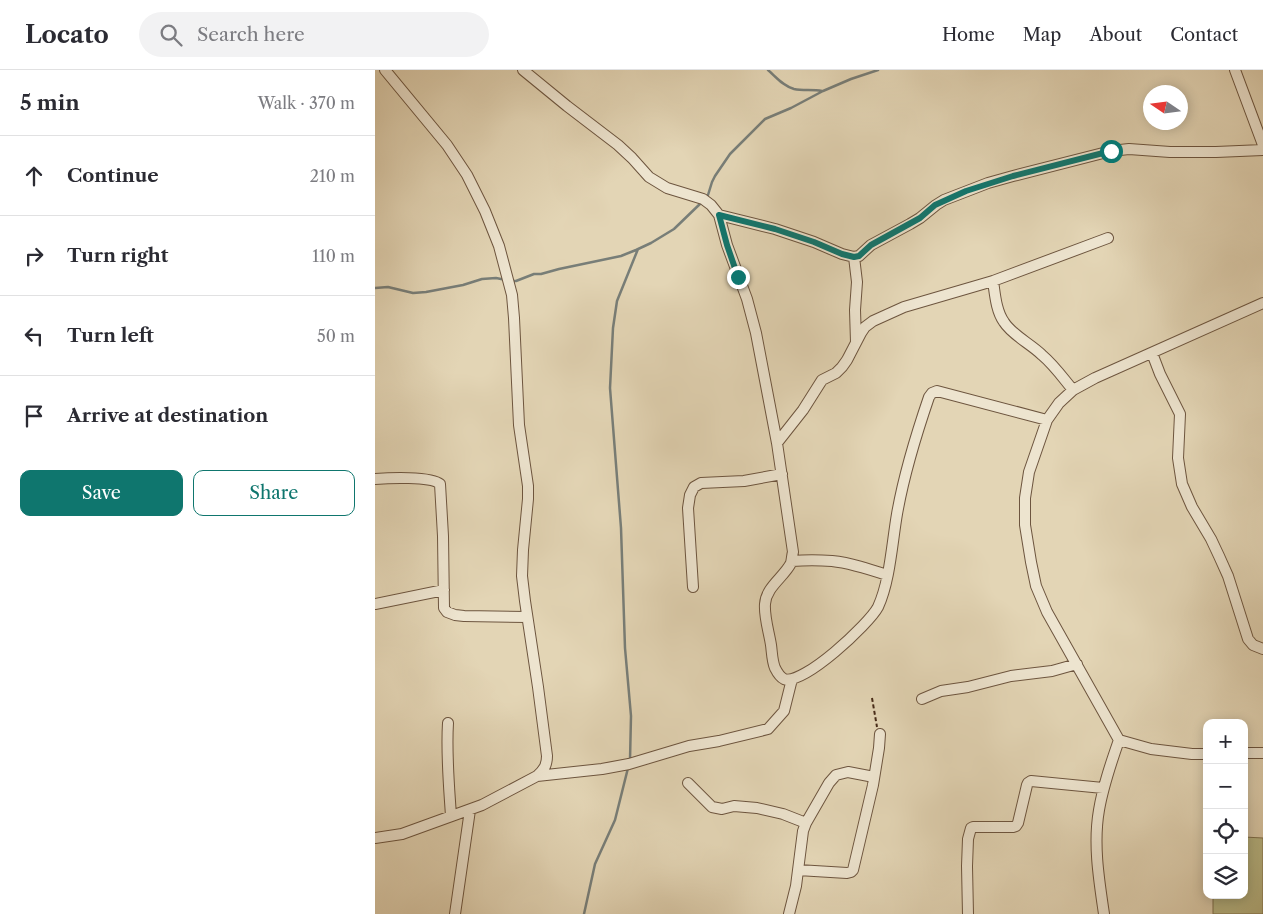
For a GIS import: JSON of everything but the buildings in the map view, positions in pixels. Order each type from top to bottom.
[{"type":"street","points":[[375,838],[402,834],[470,810],[537,776],[547,764],[522,576],[528,486],[519,425],[514,318],[507,274],[499,246],[485,211],[467,175],[447,145],[385,70]]},
{"type":"street","points":[[523,70],[618,145],[649,177],[667,188],[703,199],[719,215],[727,245],[747,299],[756,333],[777,443],[793,552],[792,561],[770,590],[765,602],[774,666],[782,678],[792,680],[799,677],[828,657],[848,642],[877,608],[887,575],[907,465],[929,397],[932,393],[937,392],[1047,420]]},
{"type":"street","points":[[1235,70],[1263,145]]},
{"type":"street","points":[[719,215],[775,229],[854,257],[859,256],[871,245],[920,218],[935,205],[988,183],[1013,176],[1111,151],[1129,149],[1170,152],[1263,150]]},
{"type":"street","points":[[777,443],[803,410],[823,380],[836,373],[842,367],[865,326],[873,321],[904,307],[993,281],[1108,238]]},
{"type":"street","points":[[854,257],[857,282],[855,310],[856,342]]},
{"type":"street","points":[[993,281],[998,309],[1004,323],[1048,361],[1073,390]]},
{"type":"street","points":[[1203,754],[1151,749],[1119,740],[1047,612],[1036,586],[1025,525],[1025,498],[1029,472],[1047,420],[1059,403],[1073,390],[1095,378],[1263,303]]},
{"type":"street","points":[[1152,353],[1180,414],[1178,458],[1182,484],[1192,507],[1219,556],[1249,639],[1253,645],[1263,649]]},
{"type":"street","points":[[693,587],[688,508],[690,495],[694,487],[701,483],[744,481],[782,474]]},
{"type":"street","points":[[375,479],[427,480],[440,484],[444,608],[447,612],[464,616],[527,618]]},
{"type":"street","points":[[792,561],[834,561],[859,566],[887,575]]},
{"type":"street","points":[[375,604],[444,590]]},
{"type":"street","points":[[922,699],[941,691],[968,687],[1011,676],[1052,671],[1077,664]]},
{"type":"street","points":[[537,776],[602,770],[689,746],[768,729],[784,711],[792,680]]},
{"type":"street","points":[[448,723],[447,755],[451,816]]},
{"type":"street","points":[[798,870],[847,873],[851,872],[855,867],[874,777],[879,748],[879,734]]},
{"type":"street","points":[[1104,914],[1099,877],[1097,827],[1103,788],[1119,740]]},
{"type":"street","points":[[1248,753],[1263,753]]},
{"type":"street","points":[[789,914],[798,870],[803,831],[829,783],[836,775],[848,772],[874,777]]},
{"type":"street","points":[[968,914],[967,866],[968,839],[971,828],[1016,826],[1027,785],[1031,780],[1103,788]]},
{"type":"street","points":[[688,783],[712,808],[722,809],[734,806],[757,808],[783,814],[806,823]]},
{"type":"street","points":[[455,914],[470,810]]},
{"type":"path","points":[[872,698],[879,734]]},
{"type":"green space","points":[[1248,837],[1263,838],[1263,914],[1213,914],[1213,899],[1248,899]]},
{"type":"waterway","points":[[768,70],[790,88],[822,91]]},
{"type":"waterway","points":[[705,198],[715,176],[730,154],[765,119],[823,91],[878,70]]},
{"type":"waterway","points":[[511,281],[534,274],[621,256],[636,250],[674,229],[702,202]]},
{"type":"waterway","points":[[630,760],[631,716],[625,648],[621,528],[610,388],[613,328],[617,301],[638,249]]},
{"type":"waterway","points":[[375,288],[388,287],[413,293],[463,285],[482,279],[496,278],[506,280]]},
{"type":"waterway","points":[[584,914],[595,864],[615,820],[628,768]]},
{"type":"route","points":[[738,277],[719,215],[775,229],[854,257],[859,256],[871,245],[920,218],[935,205],[966,191],[1013,176],[1111,151]]}]
